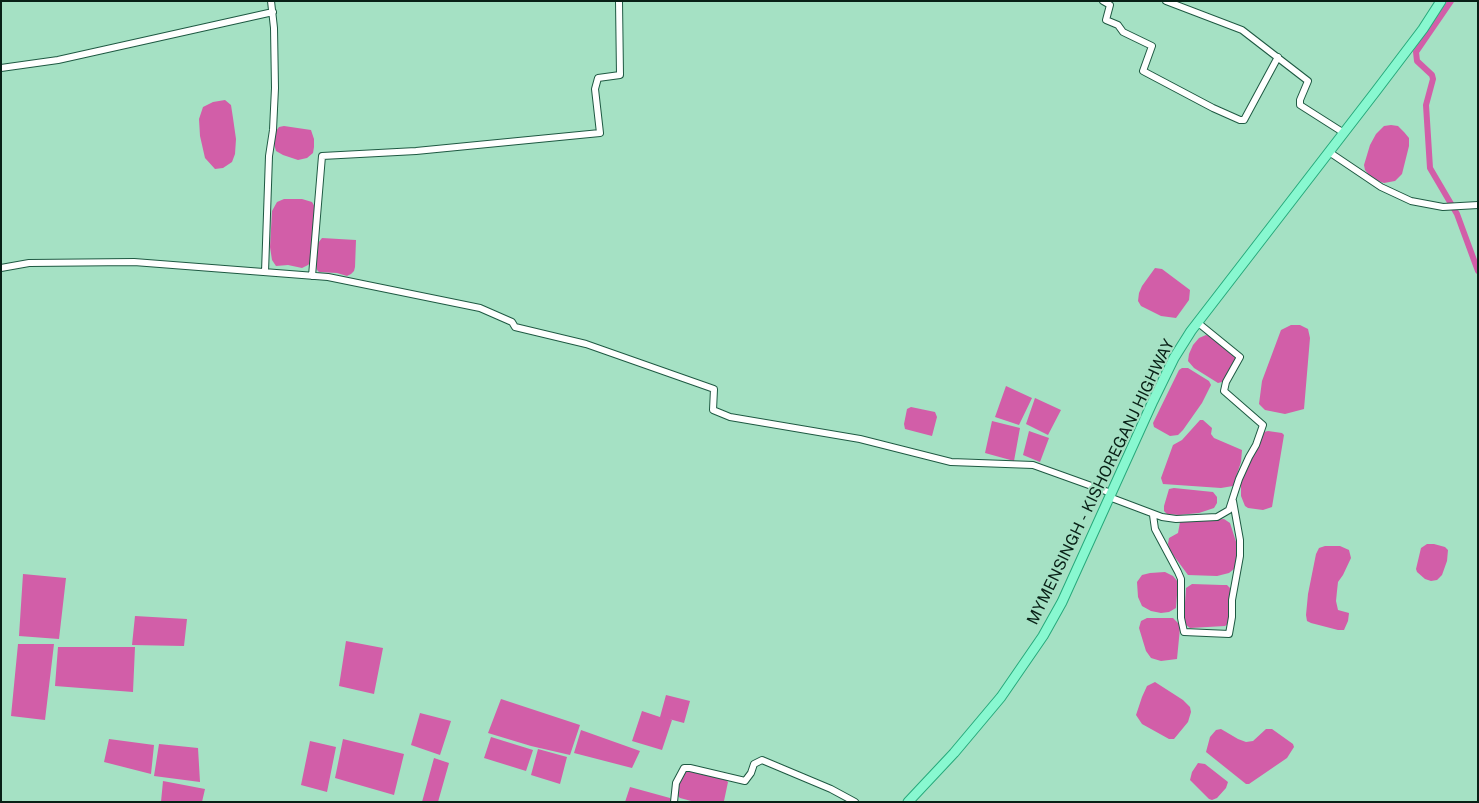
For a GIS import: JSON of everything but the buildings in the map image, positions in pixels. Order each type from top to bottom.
[{"type":"main road","name":"MYMENSINGH - KISHOREGANJ HIGHWAY","points":[[908,802],[954,753],[1002,697],[1024,666],[1062,602],[1174,358],[1197,322],[1344,133],[1423,29],[1441,1]]},
{"type":"street","points":[[264,272],[269,156],[273,130],[275,88],[272,1]]},
{"type":"street","points":[[312,276],[322,156],[416,151],[600,133],[595,88],[598,78],[620,75],[619,1]]},
{"type":"street","points":[[1103,1],[1110,5],[1106,20],[1118,24],[1123,32],[1152,46],[1143,71],[1240,120],[1244,120],[1278,57]]},
{"type":"street","points":[[1166,1],[1218,19],[1242,30],[1308,81],[1300,100],[1300,105],[1344,133]]},
{"type":"street","points":[[1,68],[58,60],[273,12]]},
{"type":"street","points":[[1329,152],[1364,176],[1411,201],[1443,207],[1478,205]]},
{"type":"street","points":[[1,268],[29,263],[134,262],[328,277],[480,308],[512,322],[515,327],[586,344],[714,389],[713,410],[730,417],[860,439],[951,462],[1033,465],[1110,495],[1153,515],[1176,519],[1217,517],[1229,510],[1235,488],[1256,445],[1263,425],[1224,391],[1226,382],[1240,357],[1197,322]]},
{"type":"street","points":[[1153,515],[1155,529],[1181,580],[1181,618],[1184,632],[1229,634],[1232,600],[1240,556],[1240,540],[1233,500]]},
{"type":"street","points":[[674,802],[676,783],[684,768],[746,781],[754,764],[762,760],[832,788],[855,802]]},
{"type":"shaded area","points":[[225,100],[231,105],[236,139],[235,154],[232,162],[223,168],[215,169],[205,158],[200,136],[199,119],[203,107],[213,102]]},
{"type":"shaded area","points":[[1384,126],[1398,126],[1404,132],[1409,138],[1409,146],[1402,174],[1395,181],[1384,183],[1375,180],[1369,175],[1364,165],[1370,145],[1376,134]]},
{"type":"shaded area","points":[[279,127],[311,130],[314,139],[313,153],[307,158],[298,160],[276,151],[274,144],[276,131]]},
{"type":"shaded area","points":[[284,199],[302,199],[312,202],[315,207],[311,262],[302,268],[288,265],[276,266],[272,260],[270,247],[272,211],[277,202]]},
{"type":"shaded area","points":[[322,238],[356,240],[355,267],[351,274],[347,276],[337,273],[319,272],[317,270],[315,260],[318,243]]},
{"type":"shaded area","points":[[1155,268],[1162,269],[1190,290],[1189,300],[1176,318],[1161,316],[1141,306],[1138,301],[1142,286]]},
{"type":"shaded area","points":[[1291,325],[1300,325],[1308,329],[1310,338],[1304,409],[1285,414],[1265,410],[1259,404],[1262,381],[1281,330]]},
{"type":"shaded area","points":[[1206,335],[1236,356],[1236,360],[1222,382],[1218,383],[1194,368],[1188,361],[1193,345],[1199,338]]},
{"type":"shaded area","points":[[1188,368],[1209,381],[1211,385],[1202,403],[1183,430],[1178,435],[1170,436],[1154,427],[1153,423],[1179,370]]},
{"type":"shaded area","points":[[1006,386],[1032,398],[1019,425],[995,417]]},
{"type":"shaded area","points":[[1035,398],[1061,410],[1048,435],[1026,424]]},
{"type":"shaded area","points":[[911,407],[935,412],[937,417],[932,436],[905,429],[907,409]]},
{"type":"shaded area","points":[[1200,420],[1203,420],[1212,428],[1211,434],[1214,438],[1242,450],[1241,462],[1233,486],[1221,488],[1163,484],[1161,478],[1173,445],[1182,440]]},
{"type":"shaded area","points":[[992,421],[1020,428],[1014,461],[985,453]]},
{"type":"shaded area","points":[[1029,431],[1049,438],[1040,462],[1023,455]]},
{"type":"shaded area","points":[[1268,431],[1284,435],[1272,507],[1263,510],[1248,508],[1245,506],[1241,496],[1241,479],[1258,448],[1264,432]]},
{"type":"shaded area","points":[[1169,489],[1213,492],[1217,497],[1217,503],[1214,508],[1199,513],[1167,514],[1164,511],[1164,506]]},
{"type":"shaded area","points":[[1224,519],[1230,523],[1238,548],[1234,569],[1229,573],[1217,576],[1188,575],[1171,552],[1168,544],[1169,538],[1178,533],[1180,522]]},
{"type":"shaded area","points":[[1427,544],[1445,547],[1448,550],[1447,561],[1442,575],[1437,580],[1425,579],[1416,569],[1421,548]]},
{"type":"shaded area","points":[[1340,546],[1349,550],[1351,558],[1338,582],[1336,601],[1338,610],[1349,613],[1344,630],[1307,621],[1308,594],[1316,554],[1319,548]]},
{"type":"shaded area","points":[[1165,572],[1173,576],[1178,582],[1176,608],[1169,612],[1161,613],[1151,611],[1142,606],[1138,597],[1137,582],[1142,575]]},
{"type":"shaded area","points":[[23,574],[66,578],[59,639],[19,636]]},
{"type":"shaded area","points":[[1192,584],[1227,585],[1230,588],[1229,623],[1225,626],[1190,628],[1186,625],[1184,618],[1186,588]]},
{"type":"shaded area","points":[[135,616],[187,619],[184,646],[132,645]]},
{"type":"shaded area","points":[[1147,618],[1173,618],[1179,624],[1177,659],[1161,661],[1151,658],[1146,651],[1139,628],[1141,621]]},
{"type":"shaded area","points":[[346,641],[383,648],[374,694],[339,686]]},
{"type":"shaded area","points":[[18,644],[54,644],[45,720],[11,716]]},
{"type":"shaded area","points":[[58,647],[135,647],[133,692],[55,686]]},
{"type":"shaded area","points":[[1155,682],[1183,700],[1190,707],[1191,712],[1188,722],[1174,739],[1169,739],[1142,724],[1136,715],[1147,686]]},
{"type":"shaded area","points":[[666,695],[690,701],[684,723],[669,719],[672,720],[662,750],[632,741],[642,711],[660,717]]},
{"type":"shaded area","points":[[501,699],[580,725],[570,755],[488,733]]},
{"type":"shaded area","points":[[420,713],[451,721],[440,755],[411,745]]},
{"type":"shaded area","points":[[1221,729],[1246,742],[1253,741],[1266,729],[1272,729],[1293,744],[1294,747],[1287,758],[1249,784],[1246,784],[1206,752],[1210,737],[1216,730]]},
{"type":"shaded area","points":[[581,730],[640,751],[632,768],[574,753]]},
{"type":"shaded area","points":[[491,737],[533,750],[526,771],[484,758]]},
{"type":"shaded area","points":[[109,739],[154,745],[151,774],[104,762]]},
{"type":"shaded area","points":[[343,739],[404,754],[394,795],[335,778]]},
{"type":"shaded area","points":[[310,741],[336,747],[327,792],[301,785]]},
{"type":"shaded area","points":[[159,744],[198,748],[200,782],[154,776]]},
{"type":"shaded area","points":[[538,749],[567,757],[560,784],[531,775]]},
{"type":"shaded area","points":[[434,758],[449,763],[438,802],[422,802]]},
{"type":"shaded area","points":[[1198,763],[1205,764],[1228,782],[1226,788],[1217,798],[1209,799],[1190,780],[1192,772]]},
{"type":"shaded area","points":[[689,771],[726,780],[728,782],[724,801],[695,802],[680,798],[676,794],[678,786],[685,772]]},
{"type":"shaded area","points":[[163,781],[205,789],[202,802],[161,802]]},
{"type":"shaded area","points":[[630,787],[670,798],[671,802],[625,802]]},
{"type":"waterway","points":[[1451,1],[1416,52],[1417,61],[1432,75],[1433,79],[1426,105],[1430,168],[1457,214],[1478,271]]}]
